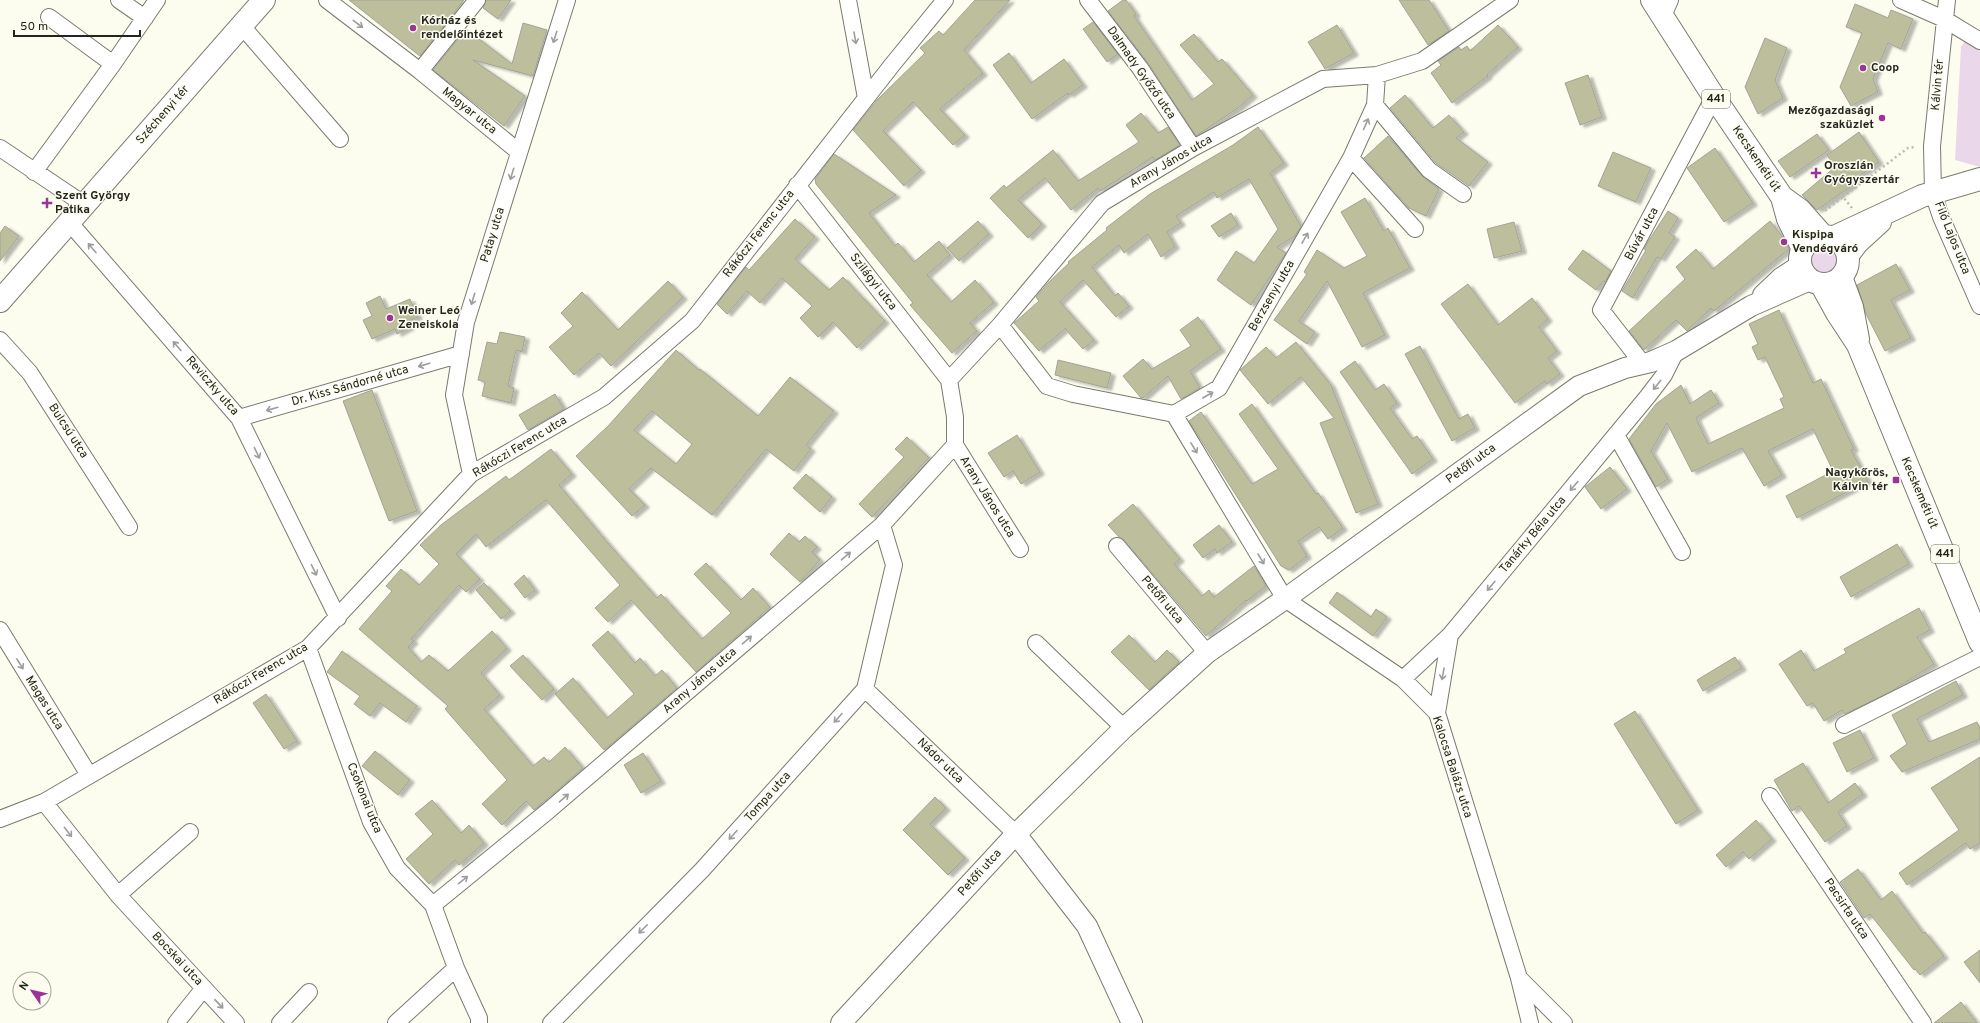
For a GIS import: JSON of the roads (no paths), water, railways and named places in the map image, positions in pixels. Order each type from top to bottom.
[{"type":"main road","name":"Széchenyi tér","points":[[3,292],[85,205],[264,0]]},
{"type":"main road","name":"Kecskeméti út","points":[[1661,6],[1714,97],[1782,196],[1800,210],[1828,237]]},
{"type":"main road","points":[[1895,209],[1857,243],[1848,255],[1847,267],[1815,271],[1808,242],[1815,238],[1828,237],[1922,196],[1980,179]]},
{"type":"main road","name":"Kecskeméti út","points":[[1782,196],[1788,219],[1837,313],[1858,344],[1980,642]]},
{"type":"main road","name":"441","points":[[1828,237],[1842,244],[1848,255]]},
{"type":"street","points":[[119,0],[145,18]]},
{"type":"street","points":[[34,172],[113,64],[157,0]]},
{"type":"street","name":"Magyar utca","points":[[327,0],[420,71],[519,152]]},
{"type":"street","points":[[420,71],[476,0]]},
{"type":"street","name":"Patay utca","points":[[471,474],[454,395],[466,322],[567,0]]},
{"type":"street","points":[[848,0],[866,98]]},
{"type":"street","name":"Rákóczi Ferenc utca","points":[[0,819],[44,802],[308,648],[338,618],[471,474],[604,397],[692,321],[797,185],[945,0]]},
{"type":"street","name":"Dalmady Győző utca","points":[[1088,0],[1140,68],[1193,148]]},
{"type":"street","name":"Arany János utca","points":[[1020,549],[955,445],[955,417],[949,380],[1000,325],[1102,203],[1193,148],[1323,79],[1377,75],[1422,61],[1510,0]]},
{"type":"street","points":[[1901,0],[1944,19],[1980,41]]},
{"type":"street","name":"Kálvin tér","points":[[1933,193],[1932,146],[1947,0]]},
{"type":"street","points":[[49,17],[113,64]]},
{"type":"street","points":[[241,25],[340,139]]},
{"type":"street","name":"Berzsenyi utca","points":[[1174,414],[1219,388],[1351,158],[1374,105],[1377,75]]},
{"type":"street","name":"Búvár utca","points":[[1643,364],[1601,310],[1714,97]]},
{"type":"street","points":[[1374,105],[1429,170],[1463,194]]},
{"type":"street","points":[[0,148],[85,205]]},
{"type":"street","points":[[1351,158],[1415,229]]},
{"type":"street","name":"Szilágyi utca","points":[[797,185],[949,380]]},
{"type":"street","name":"Filó Lajos utca","points":[[1933,193],[1941,216],[1980,306]]},
{"type":"street","name":"Reviczky utca","points":[[69,222],[240,418],[338,618]]},
{"type":"street","name":"Petőfi utca","points":[[841,1023],[1016,834],[1124,728],[1207,653],[1285,599],[1580,386],[1625,368],[1643,364],[1676,351],[1751,306],[1780,278],[1815,271]]},
{"type":"street","points":[[1000,325],[1047,386],[1073,394],[1174,414],[1285,599]]},
{"type":"street","name":"Bulcsú utca","points":[[0,340],[30,373],[129,527]]},
{"type":"street","name":"Tanárky Béla utca","points":[[1403,678],[1450,636],[1616,436],[1664,375],[1676,351]]},
{"type":"street","name":"Dr. Kiss Sándorné utca","points":[[240,418],[461,354]]},
{"type":"street","points":[[1616,436],[1682,552]]},
{"type":"street","name":"Arany János utca","points":[[432,905],[548,811],[882,525],[955,445]]},
{"type":"street","name":"Tompa utca","points":[[551,1023],[702,870],[865,689],[894,565],[882,525]]},
{"type":"street","name":"Petőfi utca","points":[[1117,546],[1207,653]]},
{"type":"street","name":"Kalocsa Balázs utca","points":[[1285,599],[1403,678],[1437,714],[1519,978],[1530,1023]]},
{"type":"street","name":"Magas utca","points":[[0,630],[89,775]]},
{"type":"street","points":[[1437,714],[1450,636]]},
{"type":"street","points":[[1036,643],[1124,728]]},
{"type":"street","name":"Csokonai utca","points":[[308,648],[371,822],[397,868],[432,905],[456,968],[481,1022]]},
{"type":"street","points":[[1844,725],[1980,657]]},
{"type":"street","name":"Nádor utca","points":[[865,689],[1016,834]]},
{"type":"street","name":"Pacsirta utca","points":[[1770,796],[1923,1023]]},
{"type":"street","name":"Bocskai utca","points":[[44,802],[118,895],[236,1023]]},
{"type":"street","points":[[118,895],[190,832]]},
{"type":"street","points":[[1016,834],[1087,926],[1132,1023]]},
{"type":"street","points":[[396,1023],[456,968]]},
{"type":"street","name":"Kalocsa Balázs utca","points":[[1519,978],[1564,1023]]},
{"type":"street","points":[[176,1023],[204,988]]},
{"type":"street","points":[[280,1023],[309,992]]},
{"type":"place","name":"Kórház és rendelőintézet","points":[[413,28]]},
{"type":"place","name":"Coop","points":[[1863,68]]},
{"type":"place","name":"Mezőgazdasági szaküzlet","points":[[1882,118]]},
{"type":"place","name":"Oroszlán Gyógyszertár","points":[[1816,173]]},
{"type":"place","name":"Szent György Patika","points":[[47,203]]},
{"type":"place","name":"Kispipa Vendégváró","points":[[1784,242]]},
{"type":"place","name":"Weiner Leó Zeneiskola","points":[[390,318]]},
{"type":"place","name":"Nagykőrös, Kálvin tér","points":[[1896,480]]}]
